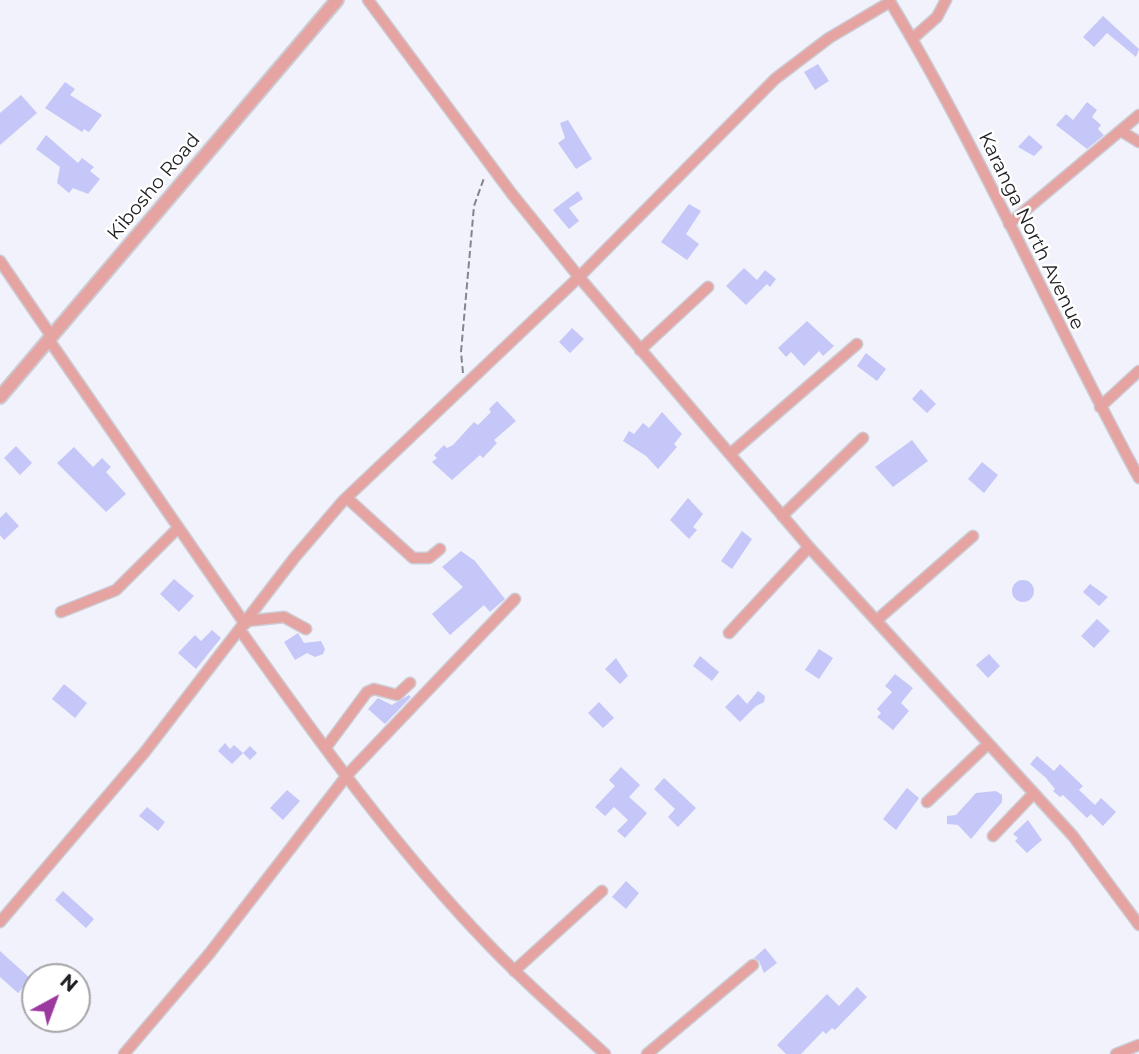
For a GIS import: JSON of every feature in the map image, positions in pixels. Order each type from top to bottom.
[{"type":"street","name":"Kibosho Road","points":[[0,397],[337,0]]},
{"type":"street","points":[[369,0],[579,277],[809,547],[878,619],[1093,860],[1139,925]]},
{"type":"street","points":[[912,39],[937,17],[946,0]]},
{"type":"street","points":[[0,922],[144,753],[295,557],[347,498],[579,277],[775,79],[829,38],[890,1]]},
{"type":"street","name":"Karanga North Avenue","points":[[890,1],[1009,224],[1100,407],[1139,478]]},
{"type":"street","points":[[1009,224],[1139,115]]},
{"type":"street","points":[[1121,131],[1139,142]]},
{"type":"street","points":[[0,261],[177,528],[348,774],[443,894],[514,971],[605,1054]]},
{"type":"street","points":[[640,349],[708,287]]},
{"type":"street","points":[[730,454],[857,344]]},
{"type":"street","points":[[1100,407],[1139,371]]},
{"type":"street","points":[[782,516],[863,438]]},
{"type":"street","points":[[347,498],[413,558],[429,558],[440,549]]},
{"type":"street","points":[[61,612],[116,590],[177,528]]},
{"type":"street","points":[[878,619],[973,536]]},
{"type":"street","points":[[729,633],[809,547]]},
{"type":"street","points":[[124,1054],[209,954],[348,774],[515,599]]},
{"type":"street","points":[[244,625],[284,617],[306,629]]},
{"type":"street","points":[[327,746],[367,692],[374,688],[397,695],[410,683]]},
{"type":"street","points":[[927,802],[988,744]]},
{"type":"street","points":[[993,836],[1034,793]]},
{"type":"street","points":[[514,971],[602,891]]},
{"type":"street","points":[[647,1054],[752,965]]},
{"type":"street","points":[[1116,1054],[1139,1045]]},
{"type":"path","points":[[465,385],[461,352],[474,205],[491,164]]},
{"type":"building","points":[[1103,16],[1139,49],[1136,57],[1107,33],[1094,47],[1083,37]]},
{"type":"building","points":[[818,64],[829,81],[815,90],[804,72]]},
{"type":"building","points":[[65,82],[75,89],[70,95],[102,115],[89,132],[84,129],[82,132],[45,108]]},
{"type":"building","points":[[21,95],[37,113],[0,145],[0,113]]},
{"type":"building","points":[[1087,102],[1097,110],[1092,117],[1101,125],[1098,129],[1104,135],[1087,149],[1056,125],[1066,114],[1073,120]]},
{"type":"building","points":[[568,120],[592,159],[576,169],[558,143],[565,138],[560,123]]},
{"type":"building","points":[[46,135],[78,163],[82,158],[94,167],[90,171],[100,179],[88,194],[73,188],[69,193],[57,183],[60,167],[36,149]]},
{"type":"building","points":[[1029,135],[1043,147],[1034,156],[1018,147]]},
{"type":"building","points":[[578,191],[583,199],[569,208],[579,221],[569,229],[553,210]]},
{"type":"building","points":[[689,204],[701,211],[686,234],[699,244],[687,260],[661,242]]},
{"type":"building","points":[[744,268],[757,280],[765,270],[776,279],[770,287],[767,284],[746,305],[726,286]]},
{"type":"building","points":[[807,321],[834,346],[823,356],[819,351],[804,366],[791,352],[786,357],[778,348]]},
{"type":"building","points":[[572,328],[584,339],[570,353],[559,342]]},
{"type":"building","points":[[866,353],[886,369],[877,381],[857,366]]},
{"type":"building","points":[[921,389],[936,404],[927,413],[912,399]]},
{"type":"building","points":[[497,401],[516,421],[494,440],[497,443],[483,458],[480,455],[452,480],[432,462],[437,458],[434,455],[444,445],[447,448],[453,445],[474,422],[478,425],[491,412],[489,409]]},
{"type":"building","points":[[662,412],[682,434],[674,444],[677,447],[658,469],[646,456],[623,441],[629,431],[634,434],[643,423],[649,428]]},
{"type":"building","points":[[912,440],[928,461],[893,487],[875,467]]},
{"type":"building","points":[[16,446],[32,463],[20,475],[4,458]]},
{"type":"building","points":[[74,447],[93,467],[102,458],[111,467],[106,472],[126,494],[106,512],[57,463]]},
{"type":"building","points":[[982,462],[998,475],[984,493],[968,479]]},
{"type":"building","points":[[688,498],[703,514],[693,527],[697,530],[689,539],[670,520]]},
{"type":"building","points":[[6,512],[19,526],[4,540],[0,535],[0,518]]},
{"type":"building","points":[[742,531],[752,539],[732,569],[721,561]]},
{"type":"building","points":[[461,551],[475,561],[505,599],[490,612],[484,605],[450,635],[432,614],[463,587],[442,567]]},
{"type":"building","points":[[174,579],[194,596],[179,612],[160,594]]},
{"type":"building","points":[[1023,580],[1031,583],[1034,591],[1031,599],[1023,602],[1015,599],[1012,591],[1015,583]]},
{"type":"building","points":[[1090,584],[1108,597],[1099,606],[1083,592]]},
{"type":"building","points":[[1097,619],[1110,631],[1094,648],[1081,636]]},
{"type":"building","points":[[212,630],[221,638],[196,669],[178,653],[195,635],[201,641]]},
{"type":"building","points":[[298,633],[304,643],[321,641],[325,649],[323,654],[315,657],[307,653],[295,660],[284,642]]},
{"type":"building","points":[[819,649],[833,658],[819,679],[805,670]]},
{"type":"building","points":[[989,654],[1000,666],[988,678],[976,665]]},
{"type":"building","points":[[700,656],[719,672],[712,681],[693,666]]},
{"type":"building","points":[[616,658],[628,676],[620,684],[605,669]]},
{"type":"building","points":[[895,674],[913,688],[901,703],[909,711],[893,730],[877,717],[881,713],[877,709],[892,692],[885,686]]},
{"type":"building","points":[[64,684],[87,703],[75,718],[52,699]]},
{"type":"building","points":[[758,691],[765,696],[764,702],[740,722],[725,707],[738,694],[747,704]]},
{"type":"building","points":[[409,695],[411,697],[385,724],[368,709],[378,698],[392,705]]},
{"type":"building","points":[[599,702],[614,718],[603,728],[588,713]]},
{"type":"building","points":[[225,743],[230,749],[234,745],[243,753],[232,764],[218,751]]},
{"type":"building","points":[[250,746],[257,753],[250,760],[243,753]]},
{"type":"building","points":[[1037,756],[1054,771],[1060,764],[1083,786],[1079,790],[1095,805],[1101,798],[1116,812],[1103,826],[1091,814],[1087,818],[1063,795],[1060,797],[1053,791],[1055,789],[1046,778],[1030,764]]},
{"type":"building","points":[[621,767],[640,785],[629,797],[647,813],[625,838],[617,831],[628,820],[614,807],[605,816],[595,807],[615,786],[609,780]]},
{"type":"building","points":[[664,778],[696,808],[678,827],[668,817],[675,809],[654,789]]},
{"type":"building","points":[[907,788],[919,798],[896,830],[883,819]]},
{"type":"building","points":[[287,790],[300,801],[283,820],[270,808]]},
{"type":"building","points":[[996,791],[1002,795],[1002,802],[971,839],[958,825],[947,824],[947,816],[956,815],[976,793]]},
{"type":"building","points":[[147,807],[165,822],[158,831],[139,816]]},
{"type":"building","points":[[1028,820],[1042,840],[1027,853],[1015,841],[1018,838],[1013,834]]},
{"type":"building","points":[[626,881],[639,893],[626,909],[612,897]]},
{"type":"building","points":[[63,891],[94,919],[86,928],[55,900]]},
{"type":"building","points":[[765,948],[777,963],[764,973],[759,961],[754,958]]},
{"type":"building","points":[[0,951],[21,970],[21,990],[18,993],[0,977]]},
{"type":"building","points":[[857,987],[867,997],[835,1030],[832,1028],[826,1034],[823,1031],[801,1054],[786,1054],[777,1045],[827,994],[839,1006]]}]
